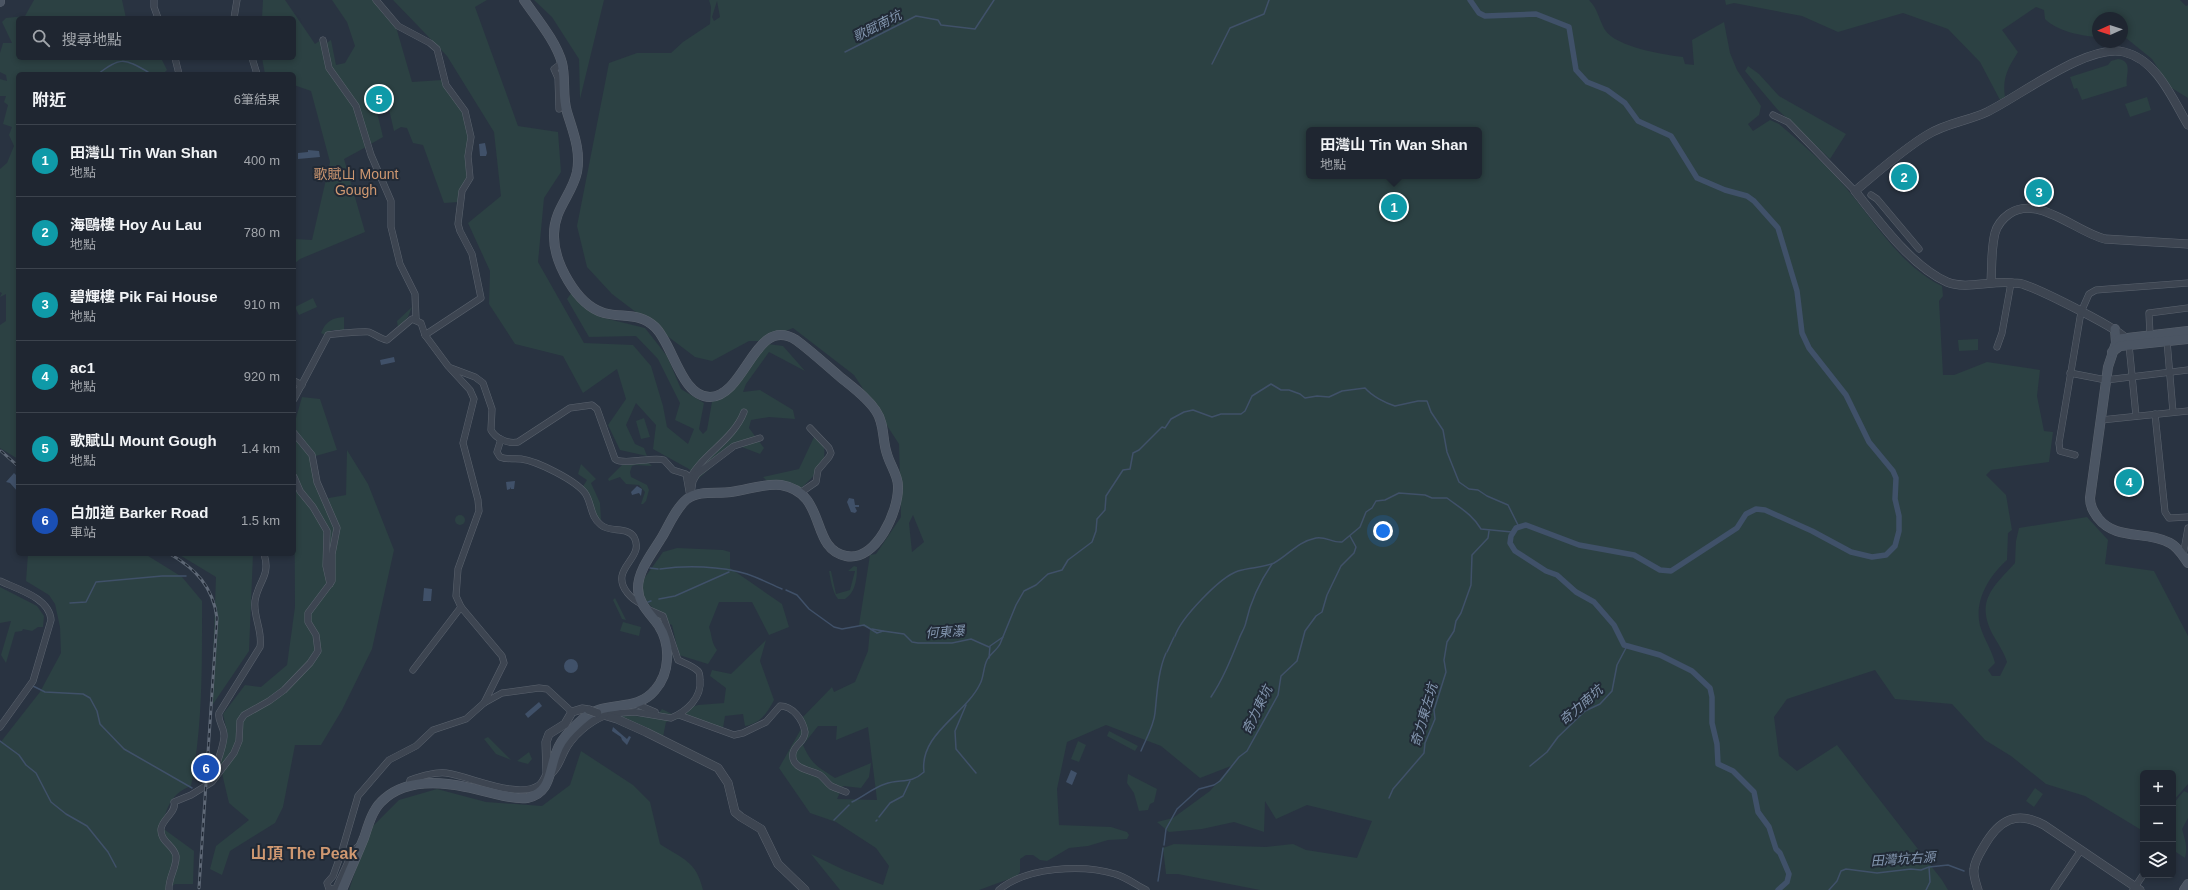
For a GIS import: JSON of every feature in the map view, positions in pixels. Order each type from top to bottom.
[{"type":"main road","points":[[342,890],[379,804],[388,796],[409,786],[426,782],[444,782],[525,798],[542,790],[562,741],[581,721],[598,710],[636,704],[647,698],[658,687],[664,675],[667,661],[667,647],[662,632],[644,606],[638,588],[640,574],[678,511],[690,497],[703,493],[732,492],[773,485],[787,487],[800,493],[811,505],[825,541],[833,550],[845,556],[854,556],[863,554],[875,545],[887,525],[897,497],[898,487],[896,476],[886,452],[882,425],[877,413],[861,395],[800,342],[783,335],[774,336],[765,341],[724,392],[712,397],[703,396],[694,391],[688,384],[664,338],[650,323],[635,316],[603,313],[585,302],[562,270],[554,246],[556,216],[573,184],[578,164],[576,139],[564,97],[562,63],[554,46],[524,0]]},
{"type":"main road","points":[[2114,329],[2116,343]]},
{"type":"main road","points":[[2112,352],[2128,341],[2150,335],[2188,331]]},
{"type":"main road","points":[[2186,560],[2168,542],[2114,531],[2105,526],[2092,510],[2090,498],[2106,380],[2112,352],[2116,343],[2119,339],[2128,341],[2167,341],[2188,339]]},
{"type":"main road","points":[[2184,890],[2188,884]]},
{"type":"street","points":[[154,0],[154,7],[157,16]]},
{"type":"street","points":[[234,16],[238,0]]},
{"type":"street","points":[[376,0],[388,16],[402,28],[430,43],[437,49],[446,85],[465,111],[471,137],[468,156],[470,178],[462,191],[458,224],[460,231],[470,248],[479,281],[481,298],[476,303],[425,335]]},
{"type":"street","points":[[323,40],[329,68],[356,106],[371,155],[391,200],[391,227],[400,264],[415,294],[416,319],[421,323],[425,335],[448,366],[470,390],[474,401],[463,443],[477,496],[479,510],[458,569],[455,587],[456,596],[461,607],[502,656],[504,663],[484,702]]},
{"type":"street","points":[[1855,191],[1926,135],[1945,126],[1987,112],[2069,66],[2105,51],[2128,53],[2148,65],[2160,80],[2188,125]]},
{"type":"street","points":[[176,60],[178,72]]},
{"type":"street","points":[[253,60],[256,72]]},
{"type":"street","points":[[559,109],[558,78],[554,69],[562,63]]},
{"type":"street","points":[[1773,115],[1788,122],[1855,191],[1895,238],[1917,260],[1940,278],[1956,284],[1991,282],[2011,282],[2024,284],[2114,329],[2128,341],[2136,416]]},
{"type":"street","points":[[1871,195],[1877,199],[1919,249]]},
{"type":"street","points":[[1991,282],[1996,230],[2006,216],[2019,209],[2030,208],[2044,211],[2094,236],[2105,239],[2188,244]]},
{"type":"street","points":[[1997,347],[2002,334],[2011,282]]},
{"type":"street","points":[[2075,455],[2064,453],[2059,448],[2080,312],[2092,291],[2188,283]]},
{"type":"street","points":[[2150,335],[2149,313],[2188,308]]},
{"type":"street","points":[[296,395],[326,338],[330,334],[344,335],[363,331],[387,340],[407,321],[416,319]]},
{"type":"street","points":[[2167,341],[2173,412]]},
{"type":"street","points":[[448,366],[482,381],[492,406],[492,430],[501,439],[512,443],[518,442],[570,408],[592,405],[597,409],[611,450],[617,461],[624,462],[636,459],[650,461],[662,459],[674,470],[685,473],[690,497]]},
{"type":"street","points":[[2070,373],[2106,380],[2188,370]]},
{"type":"street","points":[[296,382],[302,385]]},
{"type":"street","points":[[2100,420],[2188,411]]},
{"type":"street","points":[[688,482],[696,468],[738,425],[744,412]]},
{"type":"street","points":[[2155,414],[2164,512],[2169,518],[2188,517]]},
{"type":"street","points":[[800,493],[816,482],[818,470],[831,453],[829,448],[810,428]]},
{"type":"street","points":[[169,890],[169,878],[176,857],[174,852],[163,839],[161,830],[163,823],[174,808],[174,802],[191,795],[212,782],[234,753],[239,741],[240,721],[244,715],[269,701],[284,690],[315,658],[318,651],[316,635],[308,622],[308,613],[330,584],[334,576],[332,554],[337,528],[317,482],[312,455],[296,435]]},
{"type":"street","points":[[690,497],[693,481],[697,474],[734,446],[760,438]]},
{"type":"street","points":[[501,439],[497,452],[500,457],[522,459],[550,469],[584,492],[595,519],[601,526],[609,529],[626,531],[633,536],[636,543],[635,552],[622,574],[622,580],[630,596],[644,606],[663,616],[678,660],[697,670],[699,674],[701,684],[694,701],[679,715],[671,718],[635,712],[597,713]]},
{"type":"street","points":[[296,482],[300,491],[313,507],[327,531],[326,566],[330,584]]},
{"type":"street","points":[[2186,560],[2188,528]]},
{"type":"street","points":[[212,782],[224,736],[218,713],[260,647],[261,635],[255,606],[258,591],[267,573],[264,556]]},
{"type":"street","points":[[0,581],[38,600],[49,611],[51,620],[33,681],[0,727]]},
{"type":"street","points":[[412,670],[461,607]]},
{"type":"street","points":[[361,845],[352,851],[334,889],[328,887],[327,883],[343,849],[358,796],[381,767],[391,759],[418,745],[433,730],[463,720],[484,702],[502,693],[539,688],[552,692],[572,712]]},
{"type":"street","points":[[636,704],[666,717]]},
{"type":"street","points":[[679,715],[734,735],[743,733],[766,722],[780,706],[788,707],[798,716],[805,730],[804,738],[793,752],[796,763],[802,769],[820,775],[832,786],[846,792]]},
{"type":"street","points":[[597,713],[591,722],[575,736],[565,750],[555,769],[549,772],[547,738],[549,734],[565,724],[572,712],[582,709],[597,713],[646,732],[718,768],[728,783],[735,812],[761,829],[778,864],[806,890]]},
{"type":"street","points":[[1978,890],[1974,874],[1976,862],[1994,830],[2011,819],[2023,818],[2035,821],[2081,850],[2136,889],[2142,878]]},
{"type":"street","points":[[2054,890],[2081,850]]},
{"type":"street","points":[[999,890],[1007,884],[1025,877],[1070,867],[1116,874],[1146,890]]},
{"type":"green space","points":[[34,0],[122,0],[126,16],[25,16]]},
{"type":"green space","points":[[263,0],[285,0],[296,16],[262,16]]},
{"type":"green space","points":[[332,0],[373,0],[384,15],[396,27],[412,82],[442,80],[447,92],[461,108],[468,135],[468,178],[458,202],[444,203],[423,145],[413,143],[407,128],[401,127],[394,131],[388,105],[376,108],[383,137],[369,145],[358,106],[333,72],[325,44],[331,40],[336,65],[345,63],[355,46],[347,22]]},
{"type":"green space","points":[[393,0],[487,0],[475,7],[518,126],[558,132],[561,172],[544,198],[538,262],[584,343],[633,345],[651,366],[663,406],[667,427],[688,444],[694,429],[675,420],[680,403],[658,359],[636,336],[589,337],[567,299],[572,292],[585,307],[600,317],[645,328],[667,356],[681,389],[704,403],[699,429],[703,434],[707,430],[712,402],[727,395],[768,344],[783,346],[805,371],[769,352],[746,384],[743,392],[760,390],[793,410],[795,419],[769,417],[751,420],[749,428],[764,448],[760,454],[734,444],[723,457],[697,480],[689,469],[653,449],[656,425],[636,403],[626,425],[635,444],[644,448],[647,456],[620,450],[608,425],[626,399],[617,369],[583,393],[563,356],[515,344],[489,304],[490,271],[468,223],[501,196],[494,132],[447,56]]},
{"type":"green space","points":[[534,0],[604,0],[580,99],[579,59],[552,17]]},
{"type":"green space","points":[[709,0],[1589,0],[1605,30],[1619,41],[1641,49],[1683,57],[1685,64],[1694,65],[1692,40],[1724,22],[1730,53],[1737,70],[1761,106],[1759,115],[1748,124],[1753,131],[1770,120],[1779,124],[1818,158],[1840,181],[1898,252],[1926,277],[1942,286],[1943,296],[1939,301],[1943,375],[1954,375],[1987,362],[2040,370],[2037,396],[2044,431],[2053,432],[2049,462],[1991,470],[1986,475],[2006,495],[2012,530],[2008,533],[2007,560],[1990,579],[1982,595],[1980,603],[1980,625],[1995,663],[1988,670],[1992,676],[2000,676],[2007,662],[1988,623],[1986,604],[1994,587],[2015,563],[2016,541],[2019,528],[2087,517],[2108,540],[2105,564],[2154,571],[2188,636],[2188,784],[2176,798],[2176,770],[2140,770],[2140,829],[2085,796],[2046,784],[2011,756],[1985,740],[1952,704],[1895,699],[1875,670],[1787,699],[1774,717],[1779,756],[1797,771],[1837,745],[1942,880],[1948,890],[1260,890],[1178,874],[1166,874],[1163,848],[1174,844],[1266,847],[1293,844],[1306,850],[1357,858],[1372,821],[1307,805],[1276,819],[1265,801],[1264,832],[1234,822],[1202,829],[1169,832],[1157,822],[1173,818],[1210,791],[1231,766],[1200,778],[1161,746],[1106,725],[1067,742],[1057,789],[1059,825],[1111,827],[1127,832],[1129,835],[1127,839],[1108,840],[1088,846],[1069,848],[1047,861],[1040,860],[1033,855],[1026,855],[1020,859],[1020,872],[1017,876],[979,890],[840,890],[811,854],[844,870],[883,885],[889,866],[876,848],[836,822],[810,813],[779,768],[801,729],[802,718],[832,687],[834,692],[855,682],[868,651],[870,629],[859,625],[870,555],[876,554],[901,517],[899,444],[854,375],[793,328],[761,341],[749,341],[712,361],[695,357],[612,294],[587,267],[577,226],[609,63],[637,53],[671,53],[683,42],[710,24],[711,7]],"holes":[[[717,1],[720,17],[714,21],[712,17]],[[913,515],[924,542],[912,552],[909,523]],[[818,726],[837,726],[836,740],[868,727],[877,800],[837,799],[843,786],[861,788],[869,777],[871,763],[835,778],[824,771],[809,757],[803,745]]]},
{"type":"green space","points":[[1725,0],[2180,0],[2186,6],[2188,5],[2188,98],[2170,87],[2152,59],[2128,40],[2128,12],[2092,12],[2092,36],[2077,34],[2056,27],[2045,19],[2044,10],[2036,7],[2002,30],[2018,52],[2011,63],[2005,79],[2005,97],[2000,100],[1980,62],[1948,29],[1903,13],[1838,32],[1802,16],[1734,3],[1726,5]]},
{"type":"green space","points":[[296,16],[315,44],[321,40],[327,69],[354,107],[366,147],[344,159],[365,232],[300,259],[296,262],[296,239],[312,240],[330,162],[311,91],[296,86],[296,72],[265,72],[262,60],[296,60]]},
{"type":"green space","points":[[16,17],[16,60],[162,60],[167,70],[165,72],[16,72],[16,458],[0,448],[0,325],[6,321],[6,294],[0,297],[2,293],[0,292],[0,169],[7,163],[14,146],[9,135],[12,127],[3,124],[8,105],[4,102],[6,96],[0,96],[0,79],[7,81],[6,75],[0,72],[0,53],[3,43],[12,43],[2,22],[6,18]]},
{"type":"green space","points":[[2118,59],[2123,60],[2127,66],[2127,86],[2082,100],[2077,88],[2074,89],[2070,77],[2108,65],[2111,61]]},
{"type":"green space","points":[[1748,66],[1759,74],[1779,96],[1846,134],[1830,159],[1777,109],[1745,71]]},
{"type":"green space","points":[[2147,97],[2151,110],[2130,117],[2125,104]]},
{"type":"green space","points":[[313,298],[317,307],[299,315],[296,306]]},
{"type":"green space","points":[[412,307],[408,317],[398,328],[397,321]]},
{"type":"green space","points":[[344,317],[344,330],[332,330],[325,335],[321,333],[327,323],[336,318]]},
{"type":"green space","points":[[1978,339],[1978,350],[1959,351],[1958,340]]},
{"type":"green space","points":[[302,397],[320,399],[337,450],[312,457],[323,499],[346,495],[347,450],[368,484],[394,550],[372,649],[342,710],[321,745],[295,745],[283,807],[275,823],[230,851],[222,875],[210,869],[216,846],[249,820],[229,803],[220,765],[228,736],[223,714],[245,685],[261,687],[287,665],[295,607],[296,418]]},
{"type":"green space","points":[[644,418],[650,437],[641,439],[636,421]]},
{"type":"green space","points":[[815,435],[823,445],[824,458],[818,470],[799,490],[769,483],[763,477],[799,469]]},
{"type":"green space","points":[[637,460],[648,462],[652,466],[635,465],[632,466],[630,472],[631,477],[647,485],[649,490],[646,501],[643,504],[641,504],[645,492],[639,485],[626,484],[620,477],[609,481],[608,479],[622,465]]},
{"type":"green space","points":[[581,464],[596,479],[591,483],[600,503],[601,520],[596,519],[582,488],[587,480],[578,474]]},
{"type":"green space","points":[[460,515],[465,520],[460,525],[455,520]]},
{"type":"green space","points":[[677,548],[723,550],[730,552],[730,568],[782,604],[789,627],[769,635],[752,602],[719,602],[709,627],[717,650],[708,664],[679,655],[672,625],[660,619],[652,607],[643,598],[641,583],[663,552]]},
{"type":"green space","points":[[28,556],[148,556],[182,577],[202,601],[202,671],[200,717],[191,786],[184,789],[174,797],[168,807],[161,827],[194,851],[193,884],[175,884],[166,890],[0,890],[0,743],[40,692],[61,653],[60,627],[55,604],[49,595],[26,581]]},
{"type":"green space","points":[[181,556],[253,556],[249,651],[211,707],[216,577]]},
{"type":"green space","points":[[854,566],[857,567],[857,571],[854,589],[845,599],[838,599],[833,589],[829,571],[831,571],[836,594],[850,590],[855,571],[848,571]]},
{"type":"green space","points":[[0,587],[37,606],[44,616],[43,627],[38,627],[32,631],[23,629],[22,631],[15,632],[6,663],[1,655],[11,621],[0,623]]},
{"type":"green space","points":[[615,598],[626,620],[622,619],[613,600]]},
{"type":"green space","points":[[623,622],[641,627],[639,636],[620,631]]},
{"type":"green space","points":[[766,640],[760,661],[774,700],[763,717],[755,723],[745,726],[743,714],[725,716],[723,728],[681,718],[666,722],[663,737],[646,727],[615,714],[655,718],[662,709],[672,714],[698,705],[724,703],[726,688],[710,676],[712,670],[731,674]]},
{"type":"green space","points":[[1109,731],[1138,746],[1135,751],[1107,736]]},
{"type":"green space","points":[[488,737],[511,760],[496,754],[484,739]]},
{"type":"green space","points":[[1078,741],[1086,745],[1079,762],[1071,759]]},
{"type":"green space","points":[[581,751],[633,785],[650,802],[660,844],[687,861],[692,866],[700,880],[703,890],[349,890],[369,830],[399,800],[437,789],[486,802],[542,806],[570,785]]},
{"type":"green space","points":[[529,752],[532,759],[528,764],[517,761]]},
{"type":"green space","points":[[1128,774],[1157,789],[1154,802],[1150,804],[1148,810],[1139,811],[1134,793],[1127,783]]},
{"type":"green space","points":[[2035,788],[2043,794],[2034,807],[2026,801]]},
{"type":"green space","points":[[2184,791],[2188,793],[2188,818],[2182,829],[2186,847],[2185,858],[2176,852],[2176,800]]},
{"type":"water","points":[[485,143],[487,153],[486,156],[480,156],[479,144]]},
{"type":"water","points":[[308,150],[319,151],[320,157],[298,159],[298,153],[308,152]]},
{"type":"water","points":[[394,357],[395,362],[381,365],[380,360]]},
{"type":"water","points":[[14,473],[16,475],[16,490],[10,483],[6,482]]},
{"type":"water","points":[[515,481],[514,489],[511,489],[510,487],[510,489],[507,490],[506,482]]},
{"type":"water","points":[[637,486],[642,489],[641,496],[639,493],[632,495],[631,492]]},
{"type":"water","points":[[849,498],[854,499],[855,505],[859,505],[859,507],[855,507],[857,511],[855,513],[851,512],[847,502]]},
{"type":"water","points":[[424,588],[432,589],[431,601],[423,601]]},
{"type":"water","points":[[568,659],[574,659],[578,663],[578,669],[574,673],[568,673],[564,669],[564,663]]},
{"type":"water","points":[[539,702],[542,706],[528,718],[525,714]]},
{"type":"water","points":[[613,727],[627,739],[629,736],[631,737],[627,745],[621,737],[612,731]]},
{"type":"water","points":[[1071,770],[1077,773],[1072,785],[1066,782]]},
{"type":"waterway","name":"歌賦南坑","points":[[845,52],[916,16],[938,20],[941,25],[975,29],[994,0]]},
{"type":"waterway","points":[[1212,64],[1230,28],[1264,14],[1269,0]]},
{"type":"waterway","points":[[1470,0],[1479,13],[1485,16],[1536,14],[1569,27],[1576,70],[1587,82],[1607,90],[1625,103],[1638,121],[1671,136],[1697,178],[1725,190],[1747,196],[1754,201],[1778,228],[1797,291],[1802,333],[1809,348],[1846,395],[1869,442],[1893,471],[1896,478],[1895,499],[1899,516],[1899,531],[1895,546],[1886,555],[1872,557],[1851,552],[1812,531],[1765,510],[1756,509],[1746,514],[1737,528],[1671,571],[1660,570],[1634,555],[1579,545],[1526,525],[1516,528],[1511,536],[1510,543],[1515,551],[1546,571],[1557,575],[1576,592],[1594,602],[1614,625],[1624,645],[1660,655],[1692,671],[1710,688],[1712,697],[1712,723],[1717,744],[1718,764],[1733,771],[1754,792],[1758,812],[1769,827],[1776,849],[1780,853],[1789,874],[1787,882],[1778,890]]},
{"type":"waterway","points":[[100,72],[105,68],[122,61],[133,64],[148,72]]},
{"type":"waterway","points":[[852,802],[872,790],[890,782],[914,779],[924,772],[924,759],[929,747],[944,725],[973,695],[980,684],[987,660],[1000,644],[1016,605],[1024,591],[1036,585],[1048,574],[1062,570],[1068,560],[1092,542],[1096,531],[1097,519],[1105,510],[1106,496],[1123,470],[1130,469],[1133,453],[1139,450],[1162,427],[1165,428],[1171,419],[1184,412],[1193,410],[1212,417],[1221,414],[1241,414],[1245,411],[1252,396],[1271,384],[1281,390],[1289,390],[1300,394],[1305,398],[1317,396],[1329,397],[1342,391],[1365,388],[1379,399],[1395,406],[1418,401],[1427,401],[1431,412],[1443,430],[1447,452],[1459,482],[1469,489],[1478,490],[1487,496],[1508,505],[1519,527]]},
{"type":"waterway","points":[[1175,636],[1185,619],[1202,599],[1221,581],[1230,575],[1238,571],[1274,563],[1299,545],[1309,540],[1319,538],[1342,542],[1360,527],[1366,512],[1372,508],[1376,501],[1385,500],[1399,493],[1425,495],[1432,498],[1447,498],[1470,515],[1481,529],[1512,532]]},
{"type":"waterway","name":"奇力東左坑","points":[[1389,798],[1393,789],[1424,753],[1425,743],[1435,719],[1434,710],[1446,672],[1444,660],[1447,642],[1454,631],[1456,621],[1461,613],[1471,585],[1472,555],[1488,538],[1489,531]]},
{"type":"waterway","name":"奇力東坑","points":[[1164,845],[1166,829],[1177,809],[1199,789],[1214,785],[1220,781],[1239,757],[1247,751],[1278,695],[1281,676],[1297,661],[1305,631],[1316,616],[1322,612],[1327,595],[1341,566],[1354,553],[1356,547],[1350,536]]},
{"type":"waterway","points":[[1211,697],[1230,661],[1245,626],[1250,606],[1256,592],[1272,564]]},
{"type":"waterway","points":[[660,569],[681,567],[726,569],[747,574],[782,589]]},
{"type":"waterway","points":[[650,568],[658,569]]},
{"type":"waterway","points":[[659,599],[675,596],[729,572]]},
{"type":"waterway","points":[[70,603],[86,602],[96,582],[162,576],[186,576]]},
{"type":"waterway","name":"何東瀑","points":[[786,590],[797,595],[809,609],[834,627],[842,629],[864,625],[877,633],[883,631],[904,634],[912,642],[952,643],[971,639],[989,647]]},
{"type":"waterway","name":"何東瀑","points":[[872,629],[883,631]]},
{"type":"waterway","name":"何東瀑","points":[[989,658],[990,646],[1003,637]]},
{"type":"waterway","points":[[1167,652],[1174,637]]},
{"type":"waterway","name":"奇力南坑","points":[[1530,766],[1547,752],[1558,737],[1585,711],[1600,704],[1612,691],[1617,665],[1627,646]]},
{"type":"waterway","points":[[1141,751],[1154,718],[1157,690],[1163,660],[1166,653]]},
{"type":"waterway","points":[[33,686],[45,692],[83,694],[90,698],[97,711],[100,724],[124,749],[192,788]]},
{"type":"waterway","points":[[966,705],[955,731],[956,749],[976,773]]},
{"type":"waterway","points":[[0,741],[19,755],[26,765],[36,773],[51,802],[66,814],[87,826],[108,852],[116,867]]},
{"type":"waterway","points":[[879,817],[890,803],[903,796],[910,781]]},
{"type":"waterway","points":[[834,820],[849,805]]},
{"type":"waterway","points":[[1158,881],[1163,848]]},
{"type":"waterway","name":"田灣坑右源","points":[[1829,890],[1837,881],[1841,871],[1846,869],[1877,873],[1911,869],[1921,870],[1929,867],[1948,865],[1964,871]]},
{"type":"waterway","points":[[1926,890],[1930,882],[1929,867]]},
{"type":"railway","points":[[1,451],[16,464]]},
{"type":"railway","points":[[173,556],[188,566],[202,580],[212,597],[217,618],[199,888]]},
{"type":"place","name":"歌賦山 Mount Gough","points":[[379,99]]},
{"type":"place","name":"海鷗樓 Hoy Au Lau","points":[[1904,177]]},
{"type":"place","name":"碧輝樓 Pik Fai House","points":[[2039,192]]},
{"type":"place","name":"田灣山 Tin Wan Shan","points":[[1394,207]]},
{"type":"place","name":"ac1","points":[[2129,482]]},
{"type":"place","name":"白加道 Barker Road","points":[[206,768]]},
{"type":"district","name":"歌賦山 Mount Gough","points":[[356,182]]},
{"type":"district","name":"山頂 The Peak","points":[[304,853]]}]
